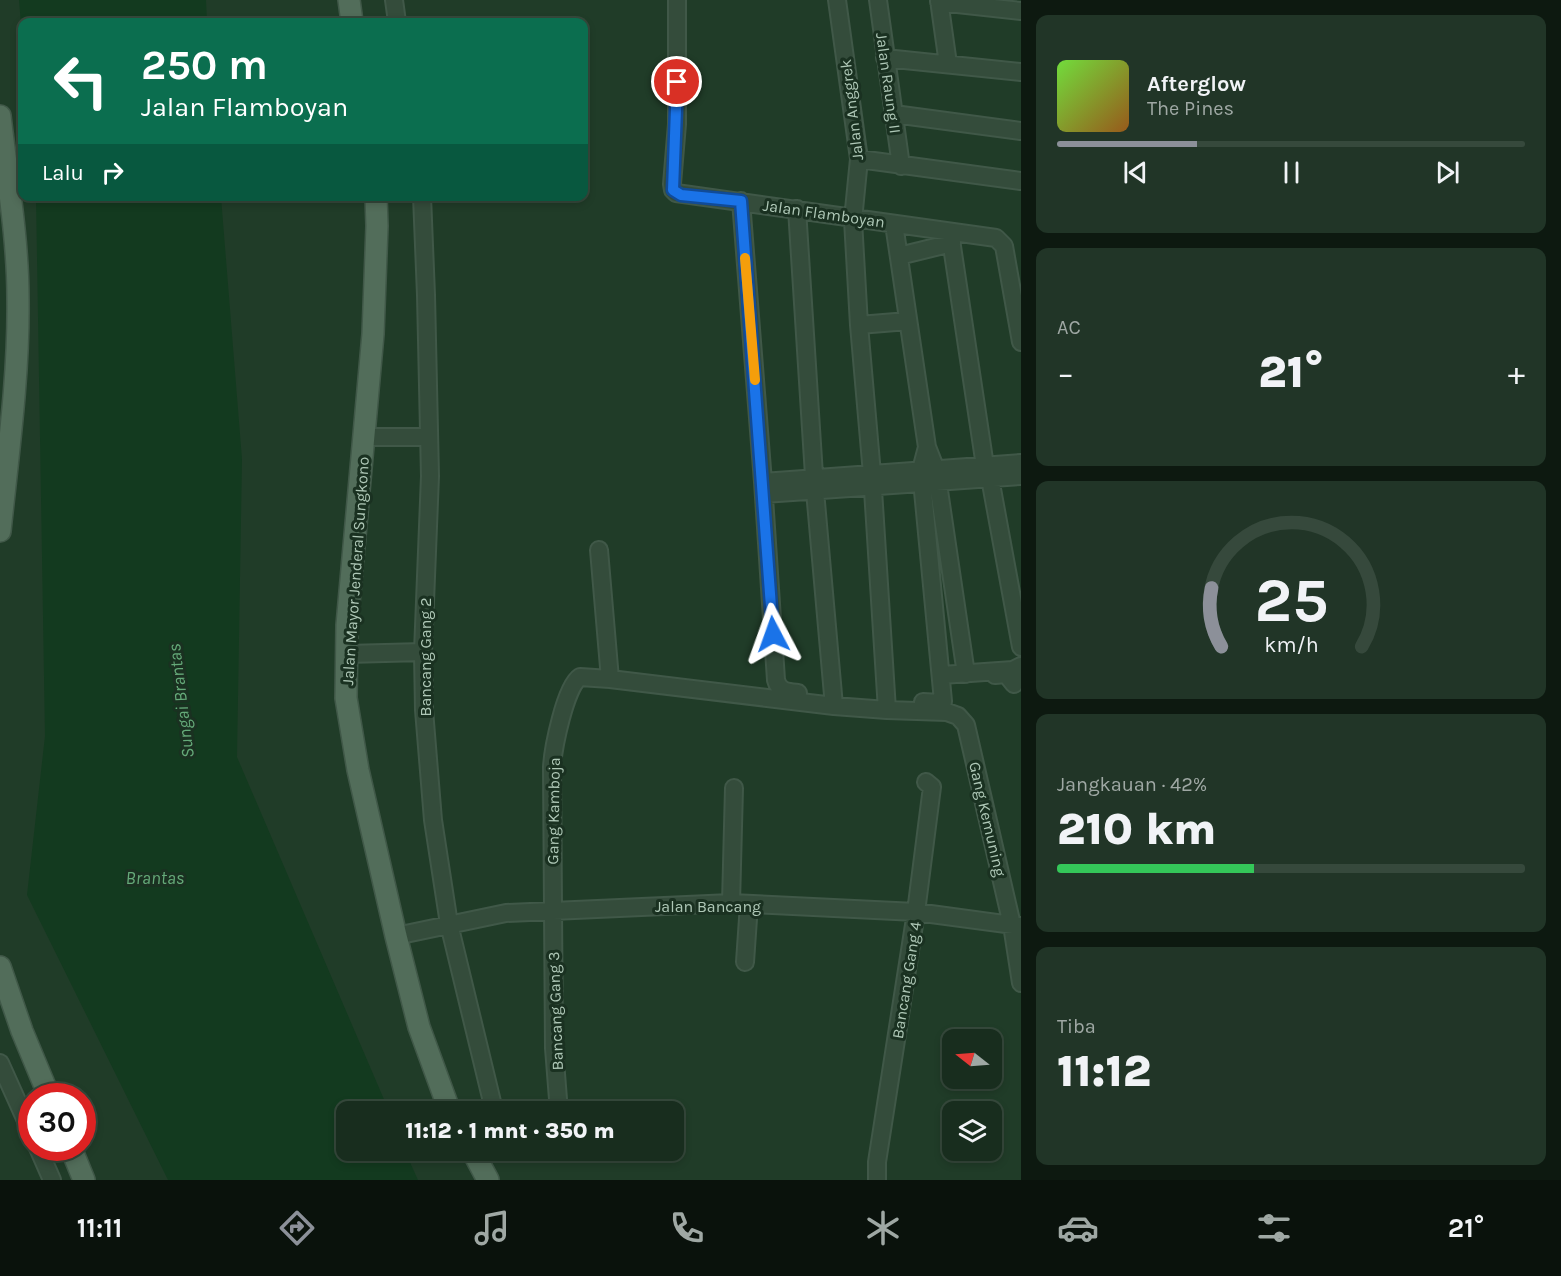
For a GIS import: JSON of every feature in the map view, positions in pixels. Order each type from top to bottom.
[{"type":"main road","points":[[349,0],[351,18]]},
{"type":"main road","points":[[0,116],[16,256],[18,299],[6,406],[0,531]]},
{"type":"main road","name":"Jalan Mayor Jenderal Sungkono","points":[[376,201],[373,334],[347,625],[346,698],[358,770],[396,936],[419,1027],[446,1101]]},
{"type":"main road","points":[[0,967],[22,1031],[44,1083]]},
{"type":"main road","points":[[76,1161],[84,1180]]},
{"type":"main road","points":[[478,1161],[488,1180]]},
{"type":"street","points":[[394,0],[396,18]]},
{"type":"street","name":"Jalan Flamboyan","points":[[677,0],[677,124],[673,190],[681,195],[741,201],[853,220],[894,224],[951,238],[996,238],[1002,243],[1021,342]]},
{"type":"street","name":"Jalan Anggrek","points":[[832,0],[859,159],[853,220],[887,705]]},
{"type":"street","name":"Jalan Raung II","points":[[878,0],[901,166]]},
{"type":"street","points":[[948,64],[939,1],[1021,11]]},
{"type":"street","points":[[885,58],[1021,72]]},
{"type":"street","points":[[894,114],[1021,132]]},
{"type":"street","points":[[859,159],[1021,181]]},
{"type":"street","name":"Bancang Gang 2","points":[[422,201],[430,476],[423,652],[424,711],[433,820],[449,924],[492,1101]]},
{"type":"street","points":[[741,201],[777,685],[786,692],[834,700]]},
{"type":"street","points":[[797,209],[815,484],[834,700]]},
{"type":"street","points":[[599,550],[610,679],[887,705],[940,704],[943,701],[927,447],[894,224]]},
{"type":"street","points":[[898,256],[951,238],[987,472],[1021,647]]},
{"type":"street","points":[[859,325],[908,321]]},
{"type":"street","points":[[364,437],[428,437]]},
{"type":"street","points":[[987,472],[1021,463]]},
{"type":"street","points":[[763,488],[987,472],[1021,476]]},
{"type":"street","points":[[929,476],[966,674]]},
{"type":"street","points":[[347,654],[423,652]]},
{"type":"street","points":[[942,675],[1013,670],[1021,666]]},
{"type":"street","points":[[988,675],[1006,674],[1019,685]]},
{"type":"street","name":"Gang Kamboja","points":[[552,910],[553,753],[563,712],[576,679],[584,676],[610,679]]},
{"type":"street","name":"Gang Kemuning","points":[[887,705],[946,712],[958,716],[966,725],[1017,925],[1021,983]]},
{"type":"street","name":"Bancang Gang 4","points":[[877,1180],[932,787],[926,782]]},
{"type":"street","points":[[730,903],[734,788]]},
{"type":"street","name":"Jalan Bancang","points":[[396,936],[506,914],[730,903],[916,912],[1017,925]]},
{"type":"street","points":[[745,962],[749,904]]},
{"type":"street","name":"Bancang Gang 3","points":[[552,910],[554,1048],[558,1101]]},
{"type":"street","points":[[0,1063],[18,1103]]},
{"type":"street","points":[[44,1161],[52,1180]]},
{"type":"water","points":[[19,0],[206,0],[207,18],[20,18]]},
{"type":"water","name":"Brantas","points":[[36,201],[221,201],[242,459],[237,757],[385,1101],[336,1101],[336,1161],[409,1161],[418,1180],[168,1180],[27,895],[45,736]]},
{"type":"slow traffic","points":[[745,258],[755,380]]},
{"type":"route","points":[[677,82],[673,190],[681,195],[741,201],[773,634]]},
{"type":"water label","name":"Sungai Brantas","points":[[181,701]]}]
